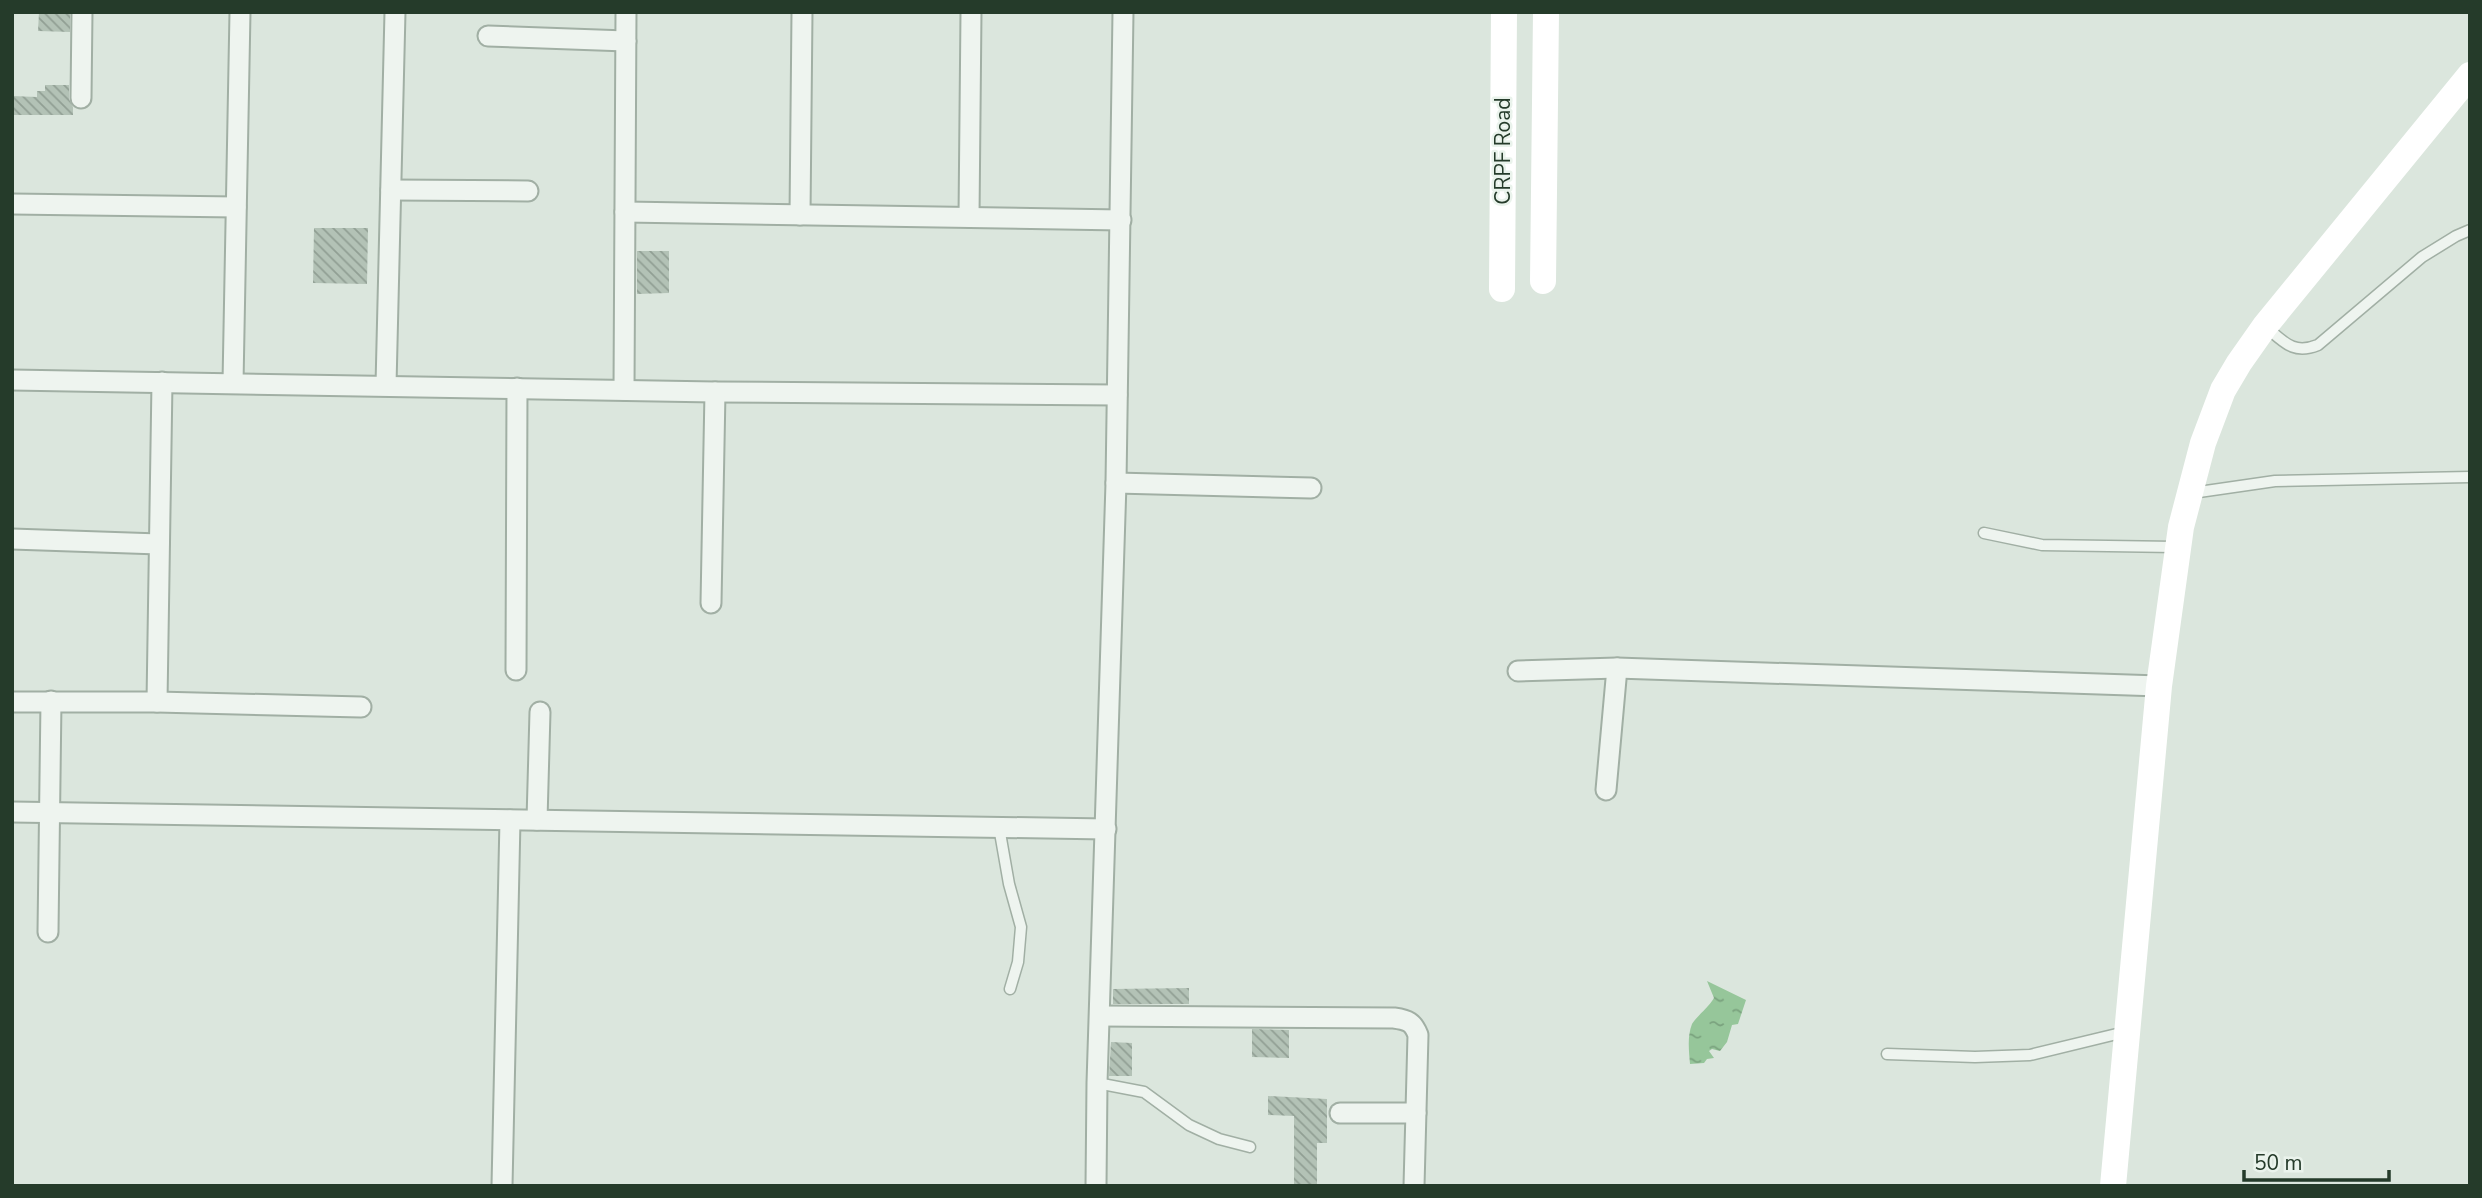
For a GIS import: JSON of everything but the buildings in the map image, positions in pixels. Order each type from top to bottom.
[{"type":"street","points":[[81,98],[82,12]]},
{"type":"street","points":[[233,383],[240,12]]},
{"type":"street","points":[[386,385],[395,12]]},
{"type":"street","points":[[624,390],[626,12]]},
{"type":"street","points":[[800,215],[802,12]]},
{"type":"street","points":[[970,217],[971,12]]},
{"type":"street","points":[[1096,1186],[1116,483],[1123,12]]},
{"type":"street","name":"CRPF Road","points":[[1502,289],[1504,12]]},
{"type":"street","points":[[1543,281],[1546,12]]},
{"type":"street","points":[[488,36],[626,41]]},
{"type":"street","points":[[2113,1186],[2159,686],[2178,547],[2188,493],[2203,443],[2223,390],[2238,363],[2265,326],[2470,75]]},
{"type":"street","points":[[391,190],[528,191]]},
{"type":"street","points":[[12,204],[236,207]]},
{"type":"street","points":[[625,212],[1121,220]]},
{"type":"street","points":[[12,380],[715,392],[1117,395]]},
{"type":"street","points":[[156,702],[162,382]]},
{"type":"street","points":[[516,670],[517,388]]},
{"type":"street","points":[[710,603],[715,392]]},
{"type":"street","points":[[1116,483],[1311,488]]},
{"type":"street","points":[[12,539],[159,544]]},
{"type":"street","points":[[1518,671],[1617,668],[2159,686]]},
{"type":"street","points":[[1606,790],[1617,668]]},
{"type":"street","points":[[48,932],[51,701]]},
{"type":"street","points":[[12,702],[362,707]]},
{"type":"street","points":[[537,820],[540,712]]},
{"type":"street","points":[[12,812],[1106,829]]},
{"type":"street","points":[[502,1186],[510,820]]},
{"type":"street","points":[[1100,1016],[1408,1020],[1415,1025],[1418,1035],[1414,1186]]},
{"type":"street","points":[[1340,1113],[1416,1113]]},
{"type":"lane","points":[[2265,326],[2298,350],[2318,345],[2422,257],[2470,230]]},
{"type":"lane","points":[[2188,493],[2275,481],[2470,477]]},
{"type":"lane","points":[[1984,533],[2042,545],[2178,547]]},
{"type":"lane","points":[[999,827],[1009,884],[1021,927],[1018,962],[1010,989]]},
{"type":"lane","points":[[1887,1054],[2030,1055],[2126,1032]]},
{"type":"lane","points":[[1097,1083],[1144,1092],[1189,1125],[1219,1139],[1250,1147]]},
{"type":"water","points":[[1707,981],[1746,1000],[1738,1024],[1732,1025],[1727,1042],[1720,1051],[1709,1051],[1714,1058],[1707,1059],[1704,1063],[1690,1064],[1690,1029],[1714,998]]}]
